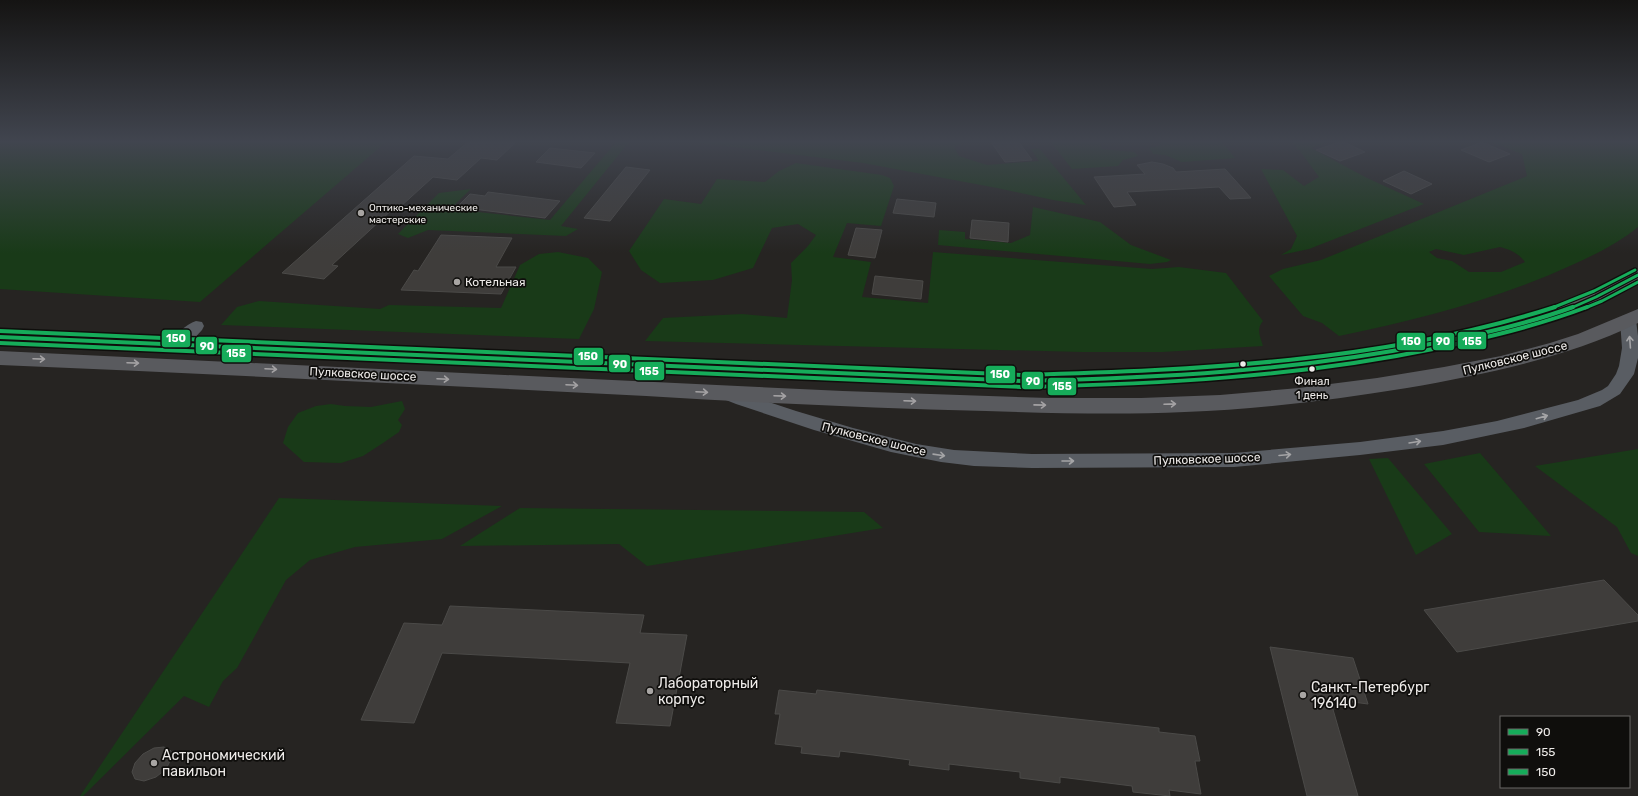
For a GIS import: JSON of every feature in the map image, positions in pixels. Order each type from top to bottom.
[{"type":"highway","name":"Пулковское шоссе","points":[[0,337],[1021,381],[1113,379],[1256,370],[1371,356],[1429,346],[1536,319],[1590,300],[1638,275]]},
{"type":"highway","name":"Пулковское шоссе","points":[[0,358],[232,367],[727,394],[897,401],[1105,406],[1214,403],[1314,394],[1461,372],[1517,359],[1572,343],[1633,318]]},
{"type":"street","name":"Пулковское шоссе","points":[[727,394],[762,408],[802,421],[912,451],[954,457],[1015,461],[1233,460],[1392,446],[1506,427],[1586,404],[1614,390],[1622,379],[1630,364],[1633,318]]},
{"type":"street","points":[[177,344],[196,326]]},
{"type":"green space","points":[[0,179],[343,179],[200,302],[0,289]]},
{"type":"green space","points":[[585,179],[599,179],[561,226],[578,229],[566,236],[428,230],[408,238],[398,234],[439,193],[471,189],[450,209],[550,220]]},
{"type":"green space","points":[[717,179],[765,182],[769,179],[891,179],[894,186],[881,226],[847,223],[833,257],[871,262],[862,297],[928,303],[933,252],[1152,269],[1179,267],[1226,273],[1263,321],[1259,330],[1263,346],[1162,352],[1082,352],[645,341],[663,318],[742,314],[787,318],[792,280],[791,263],[808,246],[816,235],[798,224],[772,228],[753,268],[713,280],[660,283],[641,270],[629,251],[664,199],[701,204]]},
{"type":"green space","points":[[950,179],[1065,179],[1086,205],[1053,200]]},
{"type":"green space","points":[[1266,179],[1295,179],[1304,186],[1315,179],[1370,179],[1424,204],[1309,249],[1281,255],[1291,249],[1297,236]]},
{"type":"green space","points":[[1519,179],[1638,179],[1638,227],[1615,243],[1572,265],[1515,288],[1457,307],[1398,323],[1339,336],[1322,323],[1303,316],[1269,276],[1283,269],[1321,260]],"holes":[[[1500,247],[1517,254],[1525,262],[1501,272],[1469,272],[1452,261],[1437,258],[1429,252],[1436,249],[1464,255]]]},
{"type":"green space","points":[[1033,207],[1100,222],[1131,245],[1171,260],[1167,262],[1150,264],[938,245],[939,230],[965,232],[965,239],[1011,243],[1030,235]]},
{"type":"green space","points":[[558,252],[588,258],[602,272],[594,309],[579,339],[221,325],[237,307],[259,301],[380,309],[389,305],[501,308],[520,265],[539,254]]},
{"type":"green space","points":[[402,401],[405,409],[398,420],[402,425],[399,432],[363,456],[341,463],[304,462],[283,443],[288,427],[298,413],[316,406],[331,404],[371,407]]},
{"type":"green space","points":[[1638,449],[1638,556],[1631,553],[1617,527],[1535,466]]},
{"type":"green space","points":[[1480,453],[1551,536],[1479,532],[1424,464]]},
{"type":"green space","points":[[1388,458],[1452,534],[1416,555],[1369,459]]},
{"type":"green space","points":[[279,498],[502,506],[442,539],[355,547],[310,560],[286,580],[237,668],[223,681],[209,707],[184,696],[83,796],[80,796]]},
{"type":"green space","points":[[520,508],[864,512],[883,528],[647,566],[619,544],[460,546]]},
{"type":"building","name":"Оптико-механические мастерские","points":[[388,179],[431,179],[400,207],[395,207],[332,265],[338,266],[324,279],[282,273]]},
{"type":"building","points":[[616,179],[643,179],[610,221],[584,218]]},
{"type":"building","points":[[1095,179],[1234,179],[1251,198],[1230,199],[1219,187],[1127,192],[1136,205],[1114,207]]},
{"type":"building","points":[[1387,179],[1422,179],[1432,184],[1411,194],[1383,181]]},
{"type":"building","points":[[488,192],[560,201],[545,218],[457,207],[470,194],[485,196]]},
{"type":"building","points":[[897,199],[936,203],[934,217],[893,213]]},
{"type":"building","points":[[972,220],[1009,223],[1008,242],[970,238]]},
{"type":"building","points":[[856,228],[882,230],[875,258],[848,255]]},
{"type":"building","points":[[441,235],[512,238],[496,267],[516,267],[501,294],[401,290],[414,270],[418,271]]},
{"type":"building","points":[[875,276],[923,281],[921,299],[872,294]]},
{"type":"building","points":[[1604,580],[1638,615],[1638,621],[1457,652],[1424,610]]},
{"type":"building","name":"Лабораторный корпус","points":[[450,606],[644,615],[640,633],[687,635],[670,726],[616,723],[630,663],[442,653],[414,723],[361,720],[404,623],[442,625]]},
{"type":"building","points":[[1270,647],[1353,658],[1368,704],[1330,699],[1358,796],[1307,796]]},
{"type":"building","points":[[779,690],[816,694],[817,690],[1159,728],[1159,732],[1195,736],[1200,761],[1195,761],[1201,794],[1169,790],[1170,796],[1133,792],[1132,786],[1060,777],[1060,783],[1020,778],[1020,772],[949,764],[949,770],[909,765],[910,760],[840,751],[839,757],[801,753],[802,747],[775,744],[780,714],[775,714]]},
{"type":"building","points":[[164,747],[171,751],[171,759],[166,769],[156,777],[144,781],[135,779],[132,772],[135,763],[143,754],[154,748]]},
{"type":"transit line","name":"150","points":[[0,331],[1021,375],[1130,372],[1185,369],[1293,359],[1401,344],[1522,317],[1556,307],[1588,294],[1635,270]]},
{"type":"transit line","name":"90","points":[[0,337],[1021,381],[1130,378],[1185,375],[1294,365],[1402,350],[1524,323],[1558,313],[1590,300],[1638,275]]},
{"type":"transit line","name":"155","points":[[0,343],[1021,387],[1130,384],[1292,372],[1400,356],[1488,337],[1539,324],[1596,304],[1638,282]]},
{"type":"place","name":"Оптико-механические мастерские","points":[[361,213]]},
{"type":"place","name":"Котельная","points":[[457,282]]},
{"type":"place","name":"Финал 1 день","points":[[1312,369]]},
{"type":"place","name":"Лабораторный корпус","points":[[650,691]]},
{"type":"place","name":"Санкт-Петербург 196140","points":[[1303,695]]},
{"type":"place","name":"Астрономический павильон","points":[[154,763]]}]
